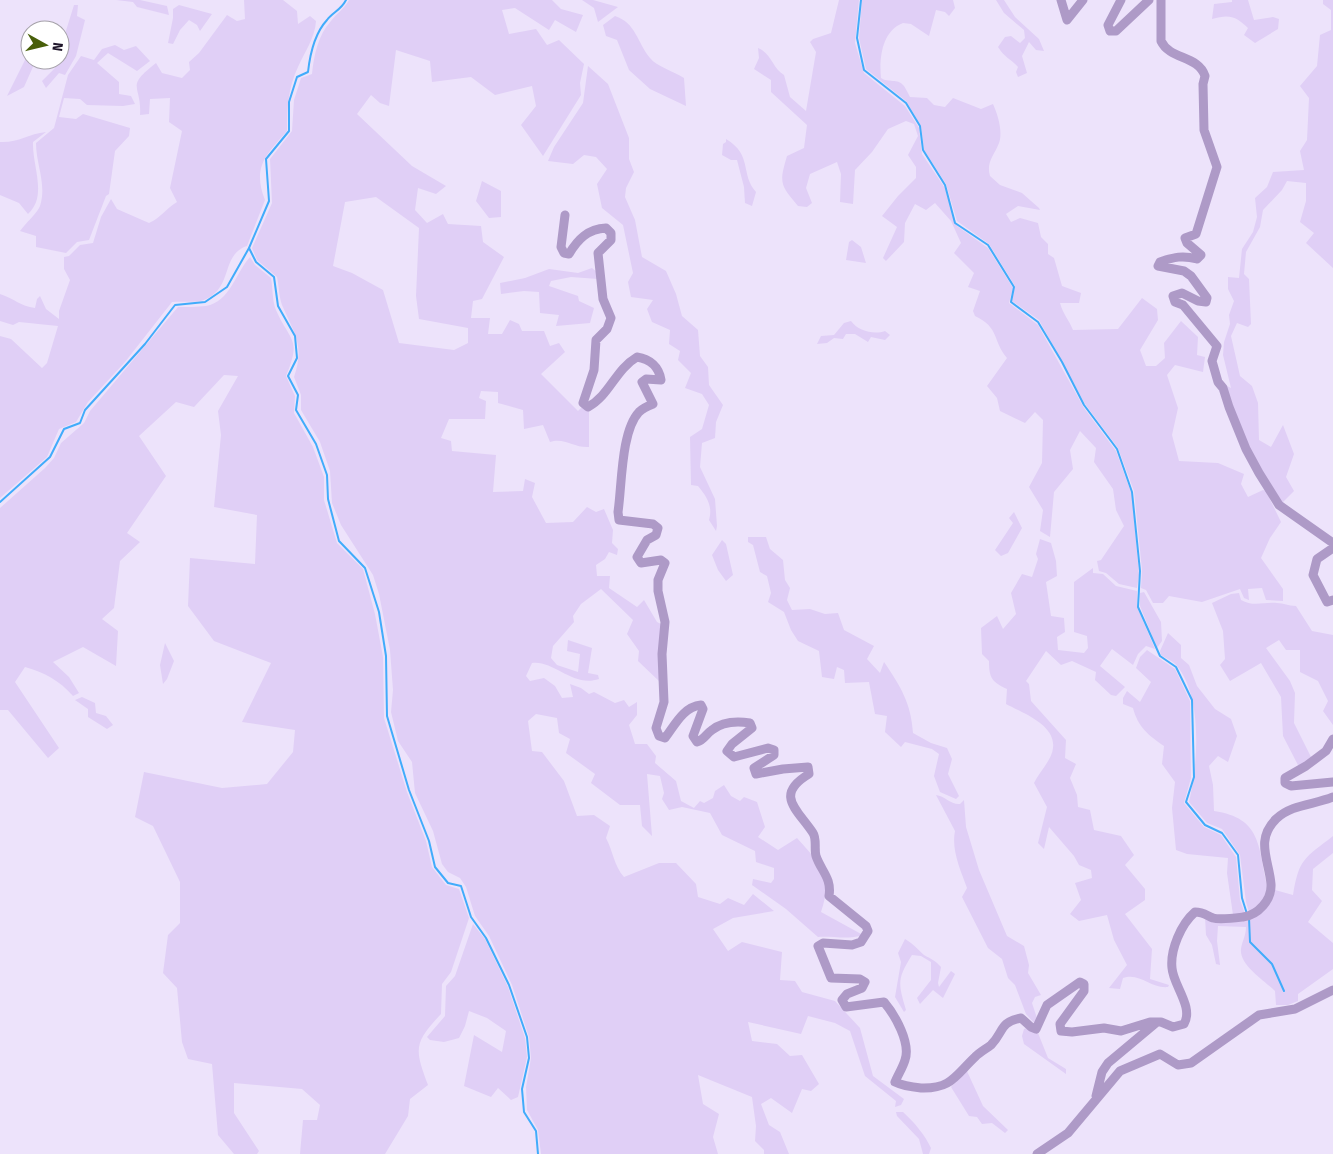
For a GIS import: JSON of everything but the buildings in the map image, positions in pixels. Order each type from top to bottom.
[{"type":"street","points":[[1061,0],[1067,20],[1083,0]]},
{"type":"street","points":[[1122,0],[1108,25],[1110,31],[1116,31],[1148,0]]},
{"type":"street","points":[[1161,0],[1161,41],[1164,47],[1198,65],[1205,76],[1203,84],[1204,130],[1218,167],[1196,234],[1185,238],[1186,243],[1201,255],[1197,259],[1183,255],[1171,258],[1160,262],[1158,266],[1184,271],[1191,276],[1207,298],[1206,302],[1198,301],[1182,293],[1173,296],[1175,302],[1183,305],[1217,346],[1212,361],[1218,382],[1223,388],[1246,449],[1279,505],[1333,543]]},
{"type":"street","points":[[565,215],[561,247],[564,253],[569,254],[580,238],[597,228],[606,228],[611,233],[611,240],[598,253],[603,299],[611,318],[608,329],[596,340],[594,370],[583,403],[588,408],[598,402],[608,392],[627,362],[637,357],[652,362],[660,372],[661,380],[646,379],[642,382],[652,404],[640,411],[632,422],[626,437],[618,512],[619,520],[653,524],[658,528],[656,535],[647,540],[637,557],[642,563],[661,560],[665,563],[658,580],[658,591],[665,622],[662,654],[664,702],[656,728],[659,736],[665,738],[676,720],[692,709],[701,706],[703,709],[693,736],[697,742],[702,740],[711,730],[724,724],[750,723],[752,728],[732,744],[727,752],[734,757],[768,748],[774,750],[774,755],[754,768],[756,774],[783,768],[808,767],[809,774],[796,782],[791,788],[791,797],[796,812],[814,835],[816,856],[827,874],[831,889],[829,896],[866,926],[868,930],[861,942],[852,945],[823,943],[818,946],[831,978],[860,979],[865,982],[862,988],[847,994],[842,1000],[846,1007],[884,1002],[894,1013],[901,1028],[906,1051],[906,1059],[895,1082],[902,1086],[926,1088],[937,1088],[947,1084],[991,1045],[1001,1027],[1011,1020],[1021,1018],[1036,1029],[1047,1005],[1080,982],[1084,984],[1084,991],[1060,1024],[1061,1031],[1072,1032],[1104,1028],[1121,1030],[1157,1022],[1178,1027],[1187,1020],[1172,969],[1177,941],[1188,918],[1195,912],[1206,913],[1213,918],[1245,917],[1256,913],[1263,906],[1271,885],[1264,853],[1264,841],[1269,828],[1277,818],[1293,808],[1333,797]]},
{"type":"street","points":[[1333,548],[1317,559],[1313,575],[1327,602],[1333,600]]},
{"type":"street","points":[[1333,739],[1326,751],[1306,766],[1285,778],[1285,783],[1291,786],[1333,782]]},
{"type":"street","points":[[1038,1154],[1068,1133],[1095,1104],[1102,1091],[1120,1071],[1130,1065],[1160,1054],[1178,1065],[1191,1063],[1259,1015],[1295,1009],[1333,990]]},
{"type":"street","points":[[1095,1104],[1102,1072],[1108,1063],[1157,1022]]},
{"type":"shaded area","points":[[116,0],[140,0],[167,6],[169,15],[137,7],[133,2]]},
{"type":"shaded area","points":[[244,0],[283,0],[297,11],[298,24],[310,16],[316,21],[312,39],[298,67],[290,90],[287,131],[263,162],[260,179],[265,200],[247,246],[239,250],[233,257],[220,288],[213,295],[201,301],[172,302],[125,362],[88,402],[76,422],[59,429],[47,457],[0,498],[0,336],[11,339],[42,368],[47,363],[58,326],[19,322],[13,325],[0,321],[0,294],[25,306],[35,308],[37,299],[40,296],[46,309],[59,319],[59,311],[70,280],[64,269],[64,257],[69,256],[80,245],[93,243],[101,217],[111,199],[117,209],[149,223],[177,202],[170,188],[182,131],[169,122],[170,98],[150,99],[149,114],[140,115],[137,82],[156,63],[162,73],[182,78],[190,70],[189,62],[199,53],[227,15],[237,21],[245,19]]},
{"type":"shaded area","points":[[349,0],[552,0],[561,9],[583,15],[576,32],[555,20],[549,30],[515,8],[502,10],[509,34],[536,29],[547,45],[559,40],[584,64],[580,83],[581,95],[543,156],[521,125],[536,106],[532,86],[495,95],[471,77],[432,82],[430,61],[396,50],[389,106],[380,103],[371,95],[357,114],[412,166],[446,186],[436,194],[418,188],[415,210],[427,223],[443,214],[448,224],[481,226],[483,242],[504,257],[482,299],[473,301],[471,318],[490,318],[488,334],[502,334],[510,320],[519,324],[522,331],[544,331],[550,346],[559,343],[565,352],[541,374],[578,411],[582,407],[589,410],[589,447],[560,441],[550,442],[543,425],[524,429],[523,410],[498,403],[498,392],[481,391],[479,398],[486,401],[485,419],[449,419],[441,438],[451,441],[452,451],[496,455],[493,492],[523,491],[525,479],[535,483],[532,497],[546,523],[573,522],[587,507],[596,512],[604,509],[613,530],[612,543],[618,549],[617,555],[609,552],[605,559],[596,565],[597,576],[610,576],[609,588],[637,607],[644,600],[657,622],[663,625],[660,682],[638,661],[639,651],[627,634],[633,620],[601,589],[581,604],[573,616],[574,622],[553,646],[551,658],[557,665],[578,672],[580,654],[567,651],[568,640],[592,648],[588,673],[598,675],[599,679],[581,680],[540,663],[532,663],[526,676],[530,681],[544,678],[555,686],[562,698],[573,697],[570,684],[581,688],[589,694],[594,692],[615,703],[624,700],[629,707],[637,702],[637,715],[629,725],[635,744],[647,744],[656,756],[655,763],[676,781],[681,801],[694,808],[700,801],[704,803],[713,798],[715,791],[724,785],[731,796],[740,801],[744,797],[757,802],[765,827],[758,837],[778,850],[797,838],[818,863],[825,880],[826,890],[821,912],[863,935],[846,938],[818,937],[786,909],[752,885],[753,879],[771,883],[774,879],[774,868],[756,862],[755,851],[722,835],[710,813],[682,807],[669,810],[662,799],[664,793],[660,776],[647,774],[652,836],[642,826],[640,805],[620,805],[591,783],[595,774],[566,753],[570,739],[559,733],[557,718],[536,714],[528,721],[532,751],[542,752],[564,781],[577,816],[594,815],[610,826],[606,838],[618,868],[624,877],[659,863],[676,863],[696,884],[698,897],[720,904],[728,898],[744,905],[753,894],[774,911],[733,918],[713,929],[728,951],[742,942],[782,952],[780,980],[795,981],[802,992],[835,1001],[860,1028],[873,1076],[904,1099],[901,1105],[895,1107],[896,1101],[865,1076],[850,1031],[835,1023],[808,1016],[801,1034],[748,1022],[752,1041],[777,1044],[790,1056],[802,1055],[819,1084],[811,1091],[802,1089],[792,1113],[771,1098],[761,1104],[769,1125],[780,1132],[789,1154],[764,1154],[764,1150],[755,1141],[756,1126],[752,1097],[698,1075],[703,1104],[719,1114],[713,1137],[718,1154],[541,1154],[538,1130],[527,1110],[526,1087],[531,1058],[529,1037],[512,985],[489,936],[475,916],[466,887],[460,878],[448,872],[442,864],[433,831],[415,793],[412,762],[398,741],[391,712],[393,690],[390,650],[379,594],[373,575],[341,525],[332,503],[330,471],[320,442],[301,410],[301,395],[294,377],[298,356],[297,339],[281,302],[277,277],[257,260],[252,248],[272,203],[270,159],[292,131],[294,100],[301,78],[312,74],[315,53],[323,33]],"holes":[[[376,197],[419,228],[416,296],[419,319],[468,328],[468,343],[454,350],[399,343],[383,290],[352,273],[333,266],[345,202]]]},
{"type":"shaded area","points":[[582,0],[593,0],[618,7],[598,22],[594,8]]},
{"type":"shaded area","points":[[839,0],[859,0],[855,43],[864,73],[905,106],[919,128],[922,154],[945,188],[957,226],[988,248],[1013,288],[1009,303],[1038,325],[1084,408],[1116,451],[1132,495],[1139,575],[1137,588],[1119,584],[1106,573],[1099,571],[1097,561],[1101,560],[1124,526],[1116,510],[1113,489],[1094,462],[1096,448],[1080,431],[1070,450],[1073,469],[1054,492],[1050,537],[1040,531],[1043,510],[1029,487],[1042,463],[1043,420],[1035,412],[1025,423],[1000,411],[997,398],[987,386],[1007,358],[1002,352],[992,330],[975,316],[973,311],[980,291],[968,287],[974,273],[954,253],[961,243],[951,221],[935,203],[926,210],[915,204],[905,223],[904,242],[886,261],[883,258],[897,227],[882,216],[916,178],[916,167],[908,155],[918,136],[914,124],[906,121],[888,129],[872,152],[855,170],[853,204],[840,202],[841,174],[837,162],[810,174],[806,188],[812,203],[807,207],[798,206],[784,188],[782,178],[787,156],[804,148],[807,125],[771,92],[771,80],[754,69],[759,58],[758,48],[766,53],[777,69],[784,75],[790,97],[806,111],[816,52],[810,42],[813,39],[831,33]]},
{"type":"shaded area","points":[[862,0],[953,0],[955,8],[949,16],[945,12],[936,10],[929,36],[911,24],[903,23],[890,32],[883,46],[881,78],[899,82],[904,86],[910,97],[927,98],[934,105],[945,107],[953,98],[981,109],[993,104],[998,118],[1000,139],[990,163],[990,176],[1000,185],[1022,193],[1039,208],[1040,210],[1018,206],[1006,214],[1011,222],[1020,218],[1038,223],[1041,237],[1048,244],[1048,254],[1054,258],[1062,286],[1081,293],[1079,303],[1060,303],[1073,330],[1118,329],[1142,298],[1157,309],[1158,320],[1140,350],[1146,366],[1156,366],[1165,358],[1164,343],[1181,321],[1198,337],[1197,355],[1205,357],[1203,372],[1175,365],[1167,375],[1178,408],[1172,435],[1179,461],[1218,463],[1244,474],[1241,484],[1248,497],[1263,490],[1266,491],[1281,522],[1270,538],[1261,558],[1283,589],[1283,601],[1266,600],[1262,588],[1248,589],[1249,600],[1244,598],[1240,589],[1202,602],[1169,596],[1163,603],[1153,603],[1146,590],[1141,588],[1142,570],[1134,491],[1118,448],[1085,404],[1039,320],[1012,301],[1015,286],[989,244],[957,221],[946,184],[924,150],[921,126],[906,101],[866,69],[859,38]]},
{"type":"shaded area","points":[[996,0],[1004,0],[1015,17],[1039,39],[1044,51],[1036,50],[1029,42],[1022,56],[1027,73],[1018,77],[1016,72],[1018,67],[998,47],[1005,37],[1011,36],[1020,43],[1025,38],[1024,30],[1004,13]]},
{"type":"shaded area","points":[[1232,0],[1248,0],[1254,20],[1273,17],[1279,19],[1278,29],[1255,43],[1244,35],[1248,28],[1240,21],[1228,16],[1212,19],[1214,4],[1232,2]]},
{"type":"shaded area","points":[[1323,0],[1333,0],[1333,268],[1306,243],[1314,233],[1300,222],[1306,201],[1306,183],[1287,181],[1282,190],[1263,210],[1260,227],[1246,252],[1244,274],[1249,279],[1251,324],[1248,327],[1237,323],[1231,336],[1240,376],[1252,386],[1258,403],[1259,440],[1271,447],[1283,425],[1294,454],[1286,477],[1294,491],[1281,504],[1249,448],[1225,385],[1231,388],[1223,355],[1224,342],[1230,324],[1229,315],[1234,301],[1228,289],[1228,277],[1239,278],[1242,249],[1253,232],[1257,217],[1255,198],[1267,187],[1273,172],[1304,170],[1300,151],[1307,140],[1309,98],[1300,86],[1317,66],[1320,35],[1331,30],[1331,10],[1323,4]]},
{"type":"shaded area","points":[[74,5],[78,5],[77,16],[85,20],[76,56],[70,66],[70,20]]},
{"type":"shaded area","points":[[179,5],[212,14],[200,31],[197,25],[189,20],[180,30],[173,44],[168,43],[173,9]]},
{"type":"shaded area","points":[[615,16],[628,23],[653,61],[684,78],[686,106],[650,89],[629,70],[617,40],[606,36],[603,25]]},
{"type":"shaded area","points":[[115,45],[124,50],[136,46],[150,61],[137,71],[108,53],[97,63],[119,82],[119,94],[131,96],[135,104],[123,106],[87,105],[80,99],[64,98],[59,117],[76,119],[83,114],[130,128],[129,136],[115,151],[109,194],[106,196],[89,240],[77,242],[66,253],[36,247],[36,236],[20,231],[39,209],[42,198],[42,182],[36,143],[54,128],[68,75],[81,56],[94,60],[102,49]]},
{"type":"shaded area","points":[[588,66],[608,84],[629,138],[629,159],[634,172],[626,188],[625,197],[635,220],[642,257],[666,271],[676,294],[682,316],[698,330],[700,356],[708,367],[709,385],[723,405],[716,422],[715,438],[702,443],[700,467],[715,499],[716,531],[709,520],[710,506],[706,498],[698,486],[691,485],[690,437],[702,429],[709,405],[702,394],[685,388],[691,373],[678,360],[680,351],[669,344],[670,330],[652,322],[647,309],[653,300],[631,297],[628,282],[633,273],[623,225],[602,208],[597,184],[607,169],[596,157],[584,155],[573,164],[548,161],[554,147],[583,103]]},
{"type":"shaded area","points":[[20,70],[32,70],[24,87],[7,96]]},
{"type":"shaded area","points":[[53,70],[68,70],[65,75],[59,73],[46,88],[42,81]]},
{"type":"shaded area","points":[[46,132],[33,142],[38,190],[34,207],[28,214],[19,203],[0,195],[0,142],[12,141]]},
{"type":"shaded area","points":[[726,139],[734,145],[743,158],[748,178],[756,192],[752,206],[745,203],[744,187],[737,160],[731,160],[722,155],[723,144],[726,142]]},
{"type":"shaded area","points":[[482,181],[501,191],[501,217],[489,218],[476,201]]},
{"type":"shaded area","points":[[852,240],[861,247],[866,263],[846,260],[849,242]]},
{"type":"shaded area","points":[[250,257],[255,265],[271,278],[275,306],[294,347],[291,364],[286,376],[295,396],[294,413],[313,447],[324,477],[324,500],[337,543],[363,569],[375,614],[383,657],[384,718],[407,792],[426,841],[432,867],[446,885],[459,889],[469,918],[451,972],[442,984],[441,1014],[421,1039],[419,1046],[420,1062],[428,1085],[410,1099],[408,1116],[385,1154],[300,1154],[303,1120],[317,1120],[320,1105],[302,1089],[234,1083],[234,1113],[259,1151],[257,1154],[234,1154],[218,1135],[212,1064],[188,1059],[182,1042],[177,988],[163,973],[168,935],[180,923],[180,882],[153,826],[135,817],[144,772],[222,788],[267,784],[293,752],[295,730],[242,722],[271,663],[214,641],[188,606],[190,558],[255,564],[257,515],[214,507],[221,435],[218,411],[238,376],[224,375],[194,407],[176,402],[139,436],[166,476],[127,533],[140,542],[120,561],[114,608],[102,619],[118,631],[116,666],[83,647],[53,662],[69,677],[79,693],[73,696],[51,678],[25,667],[15,682],[59,748],[48,758],[8,710],[0,710],[0,508],[54,458],[61,443],[84,423],[90,411],[178,307],[206,306],[221,299],[232,286]]},
{"type":"shaded area","points":[[592,268],[598,273],[598,279],[571,277],[551,281],[549,286],[578,296],[579,301],[594,308],[590,323],[556,326],[559,315],[540,313],[539,292],[524,291],[501,294],[500,283],[525,278],[549,269],[578,273]]},
{"type":"shaded area","points":[[851,321],[862,330],[876,333],[885,331],[890,335],[885,340],[871,337],[868,342],[855,334],[846,334],[843,339],[834,338],[827,343],[817,344],[821,336],[834,335],[844,323]]},
{"type":"shaded area","points":[[1014,512],[1022,528],[1008,553],[1001,556],[995,550],[1013,523],[1009,518]]},
{"type":"shaded area","points":[[748,537],[766,537],[770,549],[783,560],[785,580],[790,588],[787,600],[792,610],[810,609],[825,614],[838,613],[844,630],[874,646],[867,659],[880,673],[884,662],[895,679],[910,713],[913,733],[931,743],[947,748],[952,759],[948,774],[959,796],[956,799],[940,792],[934,776],[939,754],[932,749],[905,742],[901,747],[885,732],[887,716],[875,714],[869,682],[845,683],[844,670],[837,667],[834,679],[822,677],[819,651],[798,641],[791,630],[784,612],[768,602],[771,593],[767,576],[760,572],[753,545],[748,542]]},
{"type":"shaded area","points":[[1040,539],[1051,543],[1056,561],[1057,576],[1046,582],[1051,616],[1064,618],[1065,632],[1057,637],[1058,650],[1084,653],[1088,648],[1087,636],[1074,632],[1074,582],[1093,568],[1093,573],[1103,574],[1116,586],[1137,591],[1137,607],[1155,649],[1146,646],[1138,654],[1133,665],[1112,649],[1100,666],[1125,687],[1116,696],[1111,695],[1095,680],[1096,672],[1072,661],[1061,665],[1046,651],[1026,681],[1029,684],[1031,701],[1066,740],[1065,758],[1076,764],[1070,778],[1077,795],[1078,807],[1090,810],[1094,830],[1121,836],[1134,855],[1125,865],[1145,889],[1145,900],[1125,914],[1152,949],[1150,979],[1169,985],[1168,987],[1156,986],[1135,977],[1129,977],[1123,978],[1120,989],[1109,988],[1127,965],[1114,940],[1107,915],[1079,921],[1070,914],[1081,900],[1075,883],[1092,878],[1091,870],[1079,865],[1074,856],[1049,827],[1044,849],[1038,843],[1047,807],[1034,783],[1050,757],[1053,740],[1044,726],[1006,704],[1007,689],[992,679],[989,661],[982,654],[981,628],[997,616],[1003,629],[1016,614],[1011,593],[1022,574],[1032,577],[1038,559],[1036,554]]},
{"type":"shaded area","points":[[722,540],[726,544],[733,575],[726,581],[718,570],[712,555]]},
{"type":"shaded area","points":[[1144,592],[1161,622],[1162,641],[1157,648],[1140,606],[1140,593]]},
{"type":"shaded area","points":[[1239,593],[1241,600],[1245,602],[1258,604],[1279,603],[1296,606],[1312,631],[1333,635],[1333,725],[1323,711],[1328,701],[1318,681],[1300,672],[1300,650],[1286,650],[1279,640],[1266,648],[1290,681],[1295,693],[1294,723],[1312,759],[1299,767],[1283,736],[1281,697],[1261,663],[1230,681],[1220,665],[1225,659],[1223,631],[1212,603],[1231,594]]},
{"type":"shaded area","points":[[1168,633],[1181,645],[1181,658],[1189,665],[1197,686],[1215,709],[1231,719],[1237,736],[1228,762],[1218,756],[1209,766],[1213,785],[1214,811],[1241,820],[1255,836],[1259,847],[1267,885],[1262,901],[1249,912],[1240,855],[1222,829],[1207,823],[1189,802],[1195,769],[1195,713],[1185,679],[1176,665],[1161,655],[1160,651]]},
{"type":"shaded area","points":[[165,643],[174,661],[163,684],[160,665]]},
{"type":"shaded area","points":[[1147,650],[1175,669],[1190,701],[1191,778],[1184,803],[1204,827],[1221,835],[1236,857],[1240,900],[1245,914],[1233,915],[1227,873],[1228,858],[1187,854],[1176,850],[1172,808],[1175,782],[1162,764],[1164,746],[1144,730],[1133,708],[1123,704],[1123,698],[1127,691],[1140,702],[1151,682],[1136,668],[1140,657]]},
{"type":"shaded area","points":[[82,697],[95,703],[96,713],[106,716],[113,725],[107,729],[88,717],[88,709],[75,700]]},
{"type":"shaded area","points":[[936,795],[957,804],[964,800],[966,827],[979,870],[1007,936],[1024,946],[1029,965],[1028,973],[1041,995],[1035,997],[1032,1003],[1038,1021],[1035,1024],[1026,1014],[1015,985],[1008,978],[1002,959],[988,948],[962,897],[967,888],[955,853],[955,831]]},
{"type":"shaded area","points":[[1333,836],[1333,853],[1313,869],[1312,890],[1322,901],[1308,922],[1333,943],[1333,969],[1298,994],[1298,1001],[1288,1005],[1276,1005],[1275,991],[1248,967],[1241,955],[1246,927],[1218,926],[1217,941],[1220,965],[1216,964],[1212,945],[1206,935],[1205,917],[1248,918],[1264,910],[1271,902],[1275,890],[1293,895],[1298,873],[1305,860]]},
{"type":"shaded area","points":[[473,924],[485,939],[508,987],[525,1038],[527,1057],[518,1097],[511,1100],[498,1088],[491,1097],[464,1086],[474,1035],[502,1052],[506,1031],[487,1018],[469,1011],[459,1038],[444,1042],[430,1040],[427,1037],[445,1016],[446,986],[455,976]]},
{"type":"shaded area","points":[[905,939],[941,967],[939,987],[951,971],[955,974],[943,998],[933,990],[920,1004],[917,998],[931,980],[931,962],[921,956],[912,955],[900,981],[906,1010],[904,1012],[895,997],[901,962],[898,953]]},
{"type":"shaded area","points":[[1029,1027],[1038,1033],[1048,1058],[1066,1069],[1066,1074],[1024,1044],[1022,1036],[1024,1029]]},
{"type":"shaded area","points":[[966,1069],[983,1106],[1008,1130],[1005,1133],[992,1123],[982,1124],[977,1117],[969,1116],[951,1087]]},
{"type":"shaded area","points":[[896,1112],[903,1112],[919,1129],[931,1148],[929,1154],[923,1154],[919,1139],[897,1116]]},
{"type":"waterway","points":[[0,502],[50,457],[64,429],[80,423],[85,410],[145,344],[175,305],[205,302],[227,287],[249,248],[269,201],[266,159],[289,131],[289,102],[297,77],[308,72],[311,51],[319,32],[329,17],[346,0]]},
{"type":"waterway","points":[[861,0],[857,38],[864,70],[906,103],[920,126],[923,150],[945,185],[955,223],[988,245],[1014,287],[1011,302],[1038,322],[1062,362],[1084,405],[1117,449],[1132,492],[1140,571],[1138,607],[1160,656],[1176,667],[1192,700],[1194,777],[1186,802],[1205,825],[1222,833],[1238,855],[1242,898],[1247,914]]},
{"type":"waterway","points":[[249,248],[256,262],[274,277],[278,306],[295,336],[297,358],[288,376],[298,395],[296,410],[316,444],[327,475],[328,499],[339,541],[365,568],[379,612],[386,656],[387,716],[409,790],[429,841],[435,867],[448,883],[461,886],[471,917],[486,938],[509,985],[527,1037],[529,1058],[522,1089],[524,1112],[536,1131],[538,1154]]},
{"type":"waterway","points":[[1249,918],[1250,942],[1272,964],[1284,991]]}]
